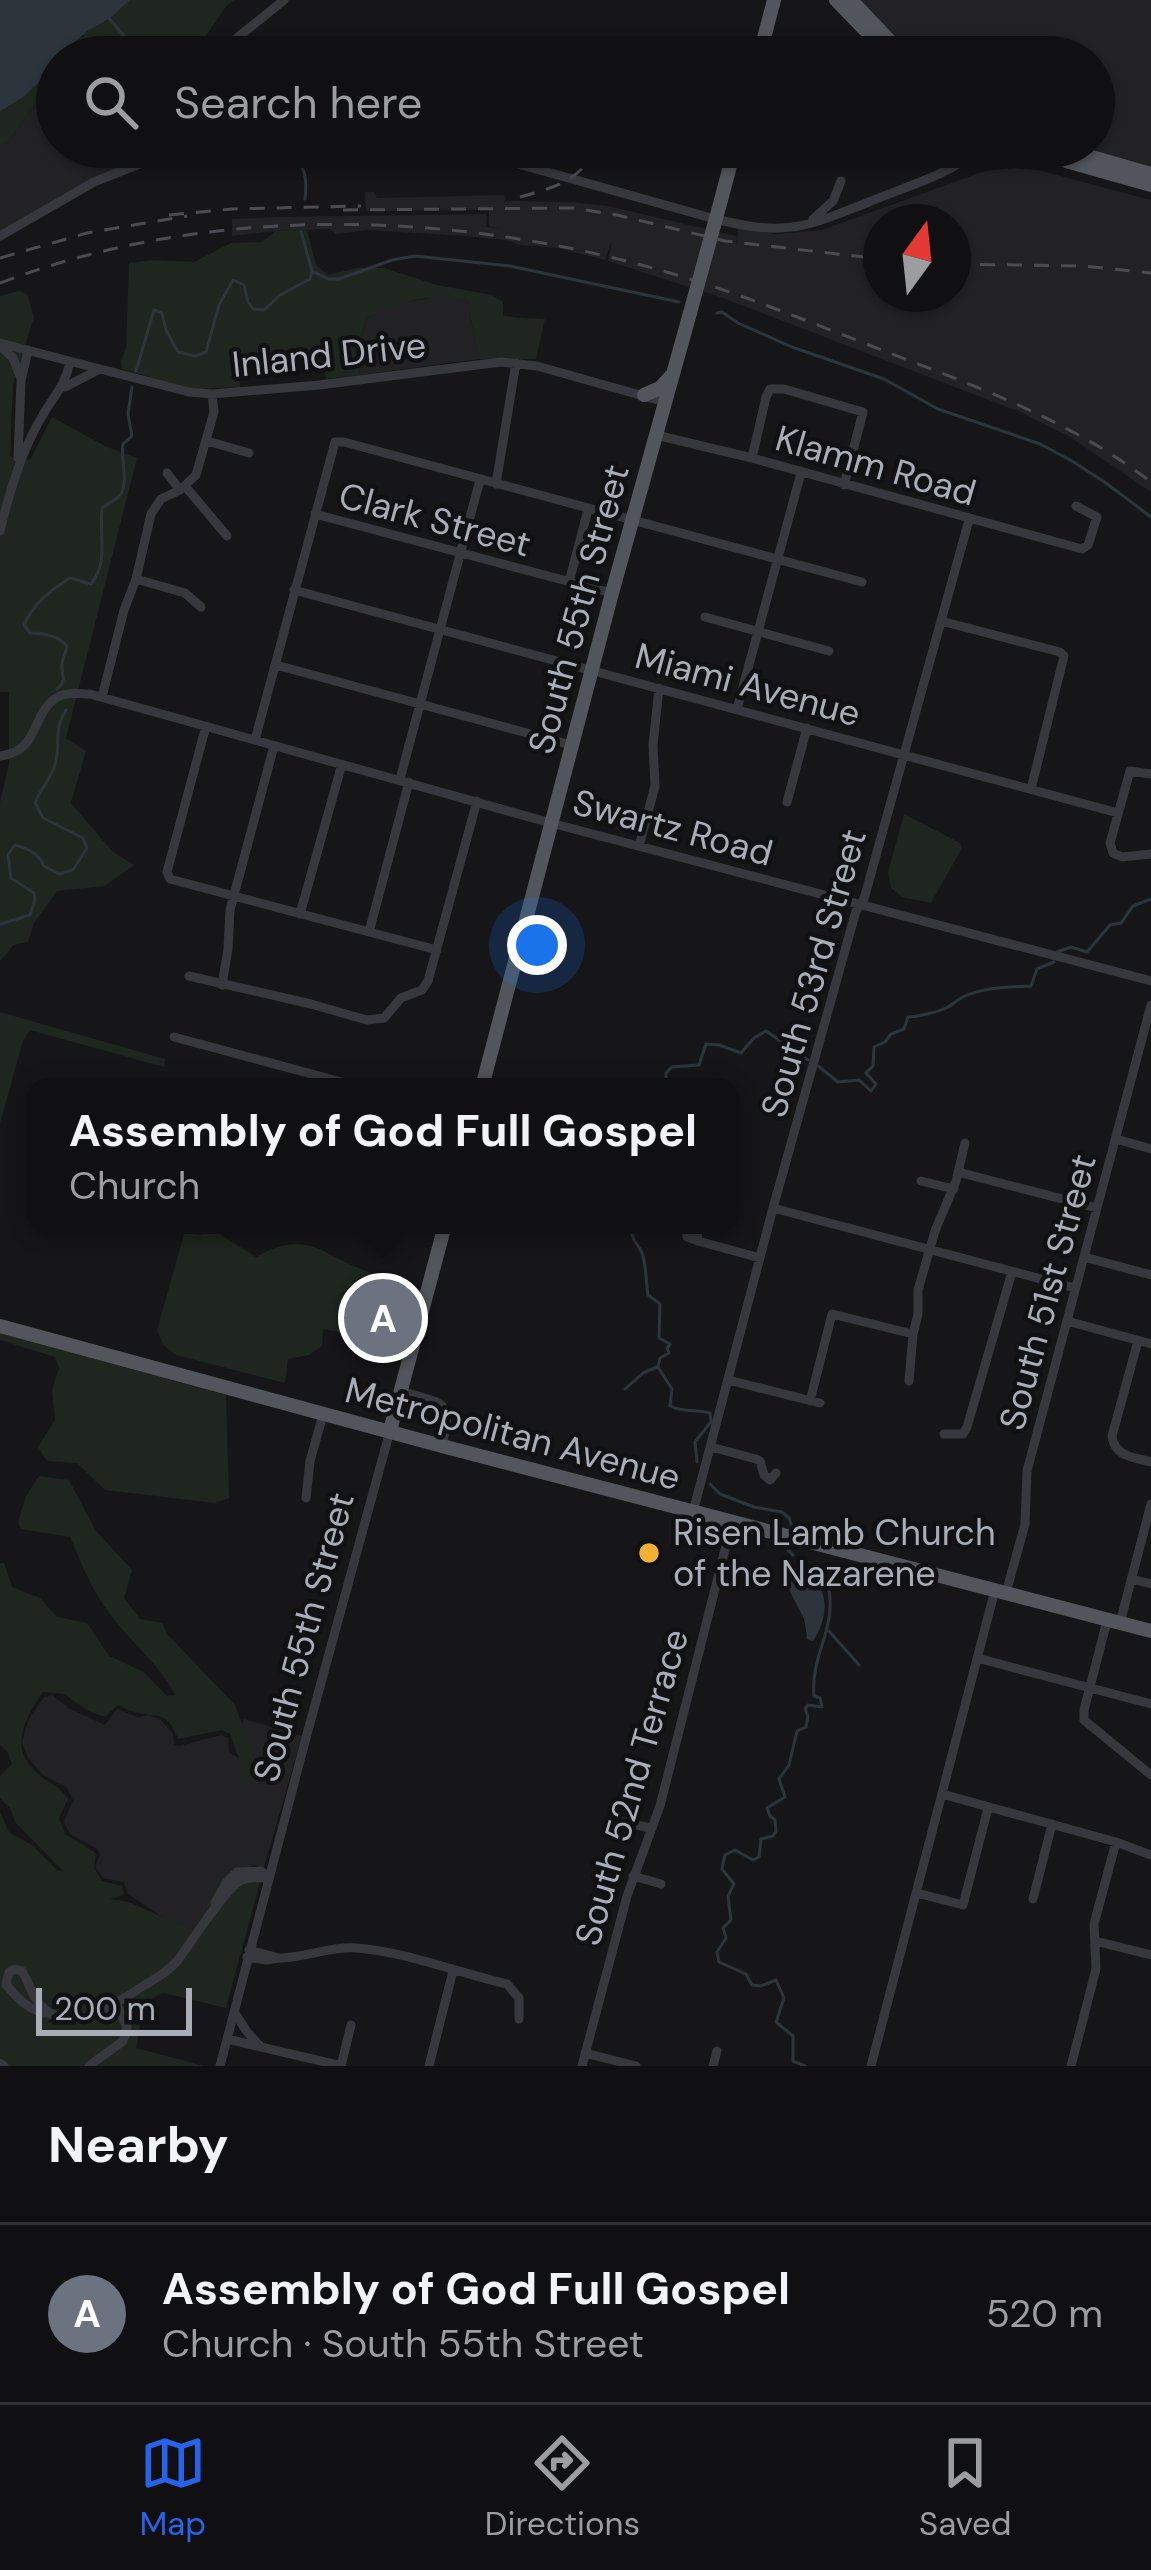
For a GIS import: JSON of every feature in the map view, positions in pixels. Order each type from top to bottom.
[{"type":"main road","points":[[764,36],[773,0]]},
{"type":"main road","points":[[836,0],[871,36]]},
{"type":"main road","points":[[851,0],[885,36]]},
{"type":"main road","points":[[1115,164],[1151,174]]},
{"type":"main road","name":"South 55th Street","points":[[484,1078],[729,168]]},
{"type":"main road","points":[[1096,168],[1151,185]]},
{"type":"main road","points":[[644,395],[660,388],[674,372]]},
{"type":"main road","name":"South 55th Street","points":[[390,1431],[444,1234]]},
{"type":"main road","name":"Metropolitan Avenue","points":[[0,1326],[442,1447],[1151,1631]]},
{"type":"street","points":[[241,36],[284,0]]},
{"type":"street","points":[[0,236],[94,182],[129,168]]},
{"type":"street","points":[[534,168],[737,224],[782,228],[844,213],[952,168]]},
{"type":"street","points":[[806,224],[833,201],[842,181]]},
{"type":"street","points":[[0,345],[13,358],[21,381]]},
{"type":"street","name":"Inland Drive","points":[[0,345],[171,389],[212,394],[319,386],[501,362],[537,366],[664,402]]},
{"type":"street","points":[[17,470],[21,381],[28,350]]},
{"type":"street","points":[[0,531],[17,470],[44,412],[61,390],[70,362]]},
{"type":"street","points":[[496,484],[516,363]]},
{"type":"street","points":[[61,390],[100,370]]},
{"type":"street","points":[[752,458],[770,389],[863,412],[844,485]]},
{"type":"street","points":[[102,697],[154,508],[196,475],[214,412],[212,394]]},
{"type":"street","name":"Klamm Road","points":[[656,434],[1082,549],[1088,545],[1097,518],[1076,506]]},
{"type":"street","points":[[207,441],[249,453]]},
{"type":"street","points":[[255,740],[335,442],[862,582]]},
{"type":"street","points":[[167,472],[227,536]]},
{"type":"street","points":[[737,709],[802,473]]},
{"type":"street","points":[[369,932],[405,781],[405,761],[480,480]]},
{"type":"street","points":[[569,582],[588,510]]},
{"type":"street","name":"Clark Street","points":[[315,514],[612,593]]},
{"type":"street","name":"South 53rd Street","points":[[693,1512],[773,1208],[969,520]]},
{"type":"street","points":[[136,579],[184,593],[201,607]]},
{"type":"street","name":"Miami Avenue","points":[[294,590],[1118,813]]},
{"type":"street","points":[[705,617],[829,651]]},
{"type":"street","points":[[940,621],[1064,656],[1031,789]]},
{"type":"street","points":[[276,665],[571,745]]},
{"type":"street","points":[[639,846],[656,787],[653,746],[659,688]]},
{"type":"street","name":"Swartz Road","points":[[0,756],[27,744],[54,700],[65,694],[102,697],[551,823],[1151,982]]},
{"type":"street","points":[[206,726],[167,872],[170,879],[437,950]]},
{"type":"street","points":[[787,802],[807,728]]},
{"type":"street","points":[[222,985],[233,896],[274,746]]},
{"type":"street","points":[[300,914],[342,764]]},
{"type":"street","points":[[1151,774],[1130,771],[1110,843],[1113,853],[1122,857],[1151,854]]},
{"type":"street","points":[[189,976],[368,1020],[384,1018],[401,998],[426,985],[477,801]]},
{"type":"street","name":"South 51st Street","points":[[872,2066],[977,1658],[1025,1524],[1027,1471],[1151,1005]]},
{"type":"street","points":[[174,1036],[327,1078]]},
{"type":"street","points":[[1116,1139],[1151,1149]]},
{"type":"street","points":[[909,1381],[918,1290],[965,1143]]},
{"type":"street","points":[[958,1172],[1097,1208]]},
{"type":"street","points":[[921,1181],[954,1189]]},
{"type":"street","points":[[773,1208],[1076,1288]]},
{"type":"street","points":[[698,1241],[760,1258]]},
{"type":"street","points":[[1084,1257],[1150,1272]]},
{"type":"street","points":[[944,1434],[963,1434],[967,1427],[1012,1271]]},
{"type":"street","points":[[728,1380],[815,1402],[832,1314],[913,1334]]},
{"type":"street","points":[[1066,1321],[1151,1344]]},
{"type":"street","points":[[1138,1341],[1112,1436],[1123,1454],[1151,1462]]},
{"type":"street","points":[[401,1391],[446,1410],[442,1447]]},
{"type":"street","points":[[306,1498],[323,1414]]},
{"type":"street","name":"South 55th Street","points":[[220,2066],[390,1431]]},
{"type":"street","points":[[711,1447],[760,1461]]},
{"type":"street","points":[[1150,1508],[1131,1579],[1090,1688],[1084,1720],[1151,1775]]},
{"type":"street","name":"South 52nd Terrace","points":[[582,2066],[633,1876],[660,1806],[732,1522]]},
{"type":"street","points":[[1131,1579],[1151,1584]]},
{"type":"street","points":[[977,1658],[1151,1704]]},
{"type":"street","points":[[942,1794],[1151,1855]]},
{"type":"street","points":[[917,1894],[963,1905],[988,1808]]},
{"type":"street","points":[[614,1820],[650,1828]]},
{"type":"street","points":[[1033,1899],[1052,1825]]},
{"type":"street","points":[[1071,2066],[1096,1969],[1094,1924],[1116,1842]]},
{"type":"street","points":[[51,2014],[38,2002],[22,1971],[9,1972],[6,1984],[36,2011],[68,2018],[87,2016],[174,1965],[237,1872],[261,1871],[268,1877]]},
{"type":"street","points":[[633,1876],[661,1883]]},
{"type":"street","points":[[1095,1941],[1151,1955]]},
{"type":"street","points":[[248,1953],[266,1960],[357,1948],[453,1971],[507,1984],[519,1998],[519,2018]]},
{"type":"street","points":[[429,2066],[453,1971]]},
{"type":"street","points":[[88,2066],[108,2061],[126,2035],[116,2003]]},
{"type":"street","points":[[233,2012],[261,2047]]},
{"type":"street","points":[[227,2039],[341,2066],[351,2025]]},
{"type":"street","points":[[713,2066],[717,2051]]},
{"type":"street","points":[[585,2053],[636,2066]]},
{"type":"shaded area","points":[[0,0],[130,0],[82,36],[36,36],[36,85],[0,111]]},
{"type":"shaded area","points":[[130,0],[234,0],[206,36],[83,36]]},
{"type":"shaded area","points":[[852,0],[1151,0],[1151,171],[1115,162],[1115,36],[885,36]]},
{"type":"shaded area","points":[[36,83],[36,105],[0,146],[0,111]]},
{"type":"shaded area","points":[[36,105],[36,168],[122,168],[0,232],[0,146],[9,141]]},
{"type":"shaded area","points":[[1014,168],[1151,200],[1151,492],[1070,437],[1020,412],[720,297],[608,261],[612,240],[605,260],[558,248],[464,236],[367,230],[336,234],[330,229],[232,236],[232,219],[277,217],[487,214],[486,227],[500,228],[489,226],[489,210],[366,211],[365,192],[374,192],[377,198],[504,195],[505,201],[608,206],[736,236],[737,247],[738,229],[777,234],[822,230],[863,215],[863,312],[971,312],[971,204],[894,204],[985,171]]},
{"type":"shaded area","points":[[307,230],[316,265],[328,275],[384,268],[437,285],[492,295],[503,302],[503,315],[545,319],[536,359],[479,359],[467,300],[441,297],[403,303],[367,318],[356,350],[360,375],[326,379],[320,349],[259,359],[240,354],[240,387],[192,389],[122,369],[129,263],[194,262],[231,243],[262,242],[276,231]]},
{"type":"shaded area","points":[[18,291],[27,294],[34,317],[13,384],[10,456],[30,460],[52,417],[137,458],[66,738],[86,751],[71,803],[112,851],[134,865],[105,886],[57,891],[34,923],[28,942],[14,945],[0,961],[0,802],[9,764],[9,692],[0,692],[0,296]]},
{"type":"shaded area","points":[[447,295],[467,300],[479,359],[360,375],[356,350],[367,318],[395,304]]},
{"type":"shaded area","points":[[904,814],[962,848],[931,903],[902,897],[891,888],[888,872]]},
{"type":"shaded area","points":[[0,1012],[165,1059],[164,1067],[30,1030],[0,1123]]},
{"type":"shaded area","points":[[184,1234],[220,1234],[256,1257],[291,1244],[305,1245],[376,1274],[376,1283],[346,1311],[352,1321],[344,1333],[323,1329],[322,1346],[309,1355],[288,1359],[285,1383],[176,1355],[163,1345],[157,1330]]},
{"type":"shaded area","points":[[0,1333],[226,1395],[229,1498],[215,1503],[105,1490],[77,1463],[47,1461],[38,1447],[55,1420],[52,1390],[59,1368],[55,1357],[0,1340]]},
{"type":"shaded area","points":[[39,1476],[69,1480],[96,1531],[132,1570],[124,1598],[140,1619],[162,1623],[235,1705],[255,1760],[247,1782],[239,1781],[242,1767],[230,1734],[222,1730],[178,1739],[163,1718],[118,1705],[105,1717],[64,1694],[43,1692],[22,1738],[26,1759],[34,1770],[68,1799],[59,1818],[65,1834],[96,1853],[94,1868],[102,1881],[122,1886],[124,1895],[110,1899],[129,1902],[192,1930],[220,1881],[235,1867],[264,1867],[226,2008],[164,1993],[150,2001],[143,2015],[136,2048],[204,2066],[0,2066],[0,1812],[9,1832],[63,1871],[16,1823],[0,1798],[0,1776],[12,1764],[0,1745],[0,1563],[12,1587],[40,1598],[57,1617],[87,1623],[109,1656],[144,1672],[167,1696],[175,1695],[103,1604],[70,1537],[21,1529],[18,1522],[26,1496]]},
{"type":"shaded area","points":[[798,1571],[817,1583],[824,1600],[813,1641],[807,1639],[789,1586],[788,1573]]},
{"type":"shaded area","points":[[52,1695],[105,1725],[117,1709],[160,1719],[173,1734],[174,1745],[222,1735],[228,1738],[229,1753],[239,1758],[244,1719],[302,1736],[264,1867],[254,1865],[220,1881],[192,1931],[128,1894],[124,1882],[103,1878],[95,1866],[100,1855],[97,1849],[70,1834],[64,1822],[73,1800],[66,1787],[43,1775],[28,1758],[22,1742],[29,1718],[44,1697]]},
{"type":"waterway","points":[[108,17],[124,36]]},
{"type":"waterway","points":[[302,168],[305,199]]},
{"type":"waterway","points":[[136,371],[154,310],[162,313],[178,352],[195,356],[206,352],[219,305],[233,280],[244,285],[253,309],[264,310],[310,279],[301,232]]},
{"type":"waterway","points":[[312,271],[339,279],[415,256],[510,266],[679,302]]},
{"type":"waterway","points":[[717,313],[792,347],[884,379],[938,409],[1040,444],[1106,483],[1151,517]]},
{"type":"waterway","points":[[57,689],[63,680],[67,646],[50,635],[30,633],[24,625],[38,604],[70,578],[91,584],[97,576],[102,508],[119,496],[124,485],[122,450],[132,436],[128,414],[132,387]]},
{"type":"waterway","points":[[0,924],[30,915],[35,900],[34,893],[11,878],[8,855],[15,845],[59,874],[73,870],[87,848],[83,838],[43,818],[35,803],[54,768],[59,725],[66,710]]},
{"type":"waterway","points":[[1057,952],[1071,947],[1087,952],[1110,925],[1121,923],[1133,906],[1151,899]]},
{"type":"waterway","points":[[818,1066],[838,1082],[859,1080],[871,1091],[876,1084],[866,1073],[873,1066],[874,1047],[904,1029],[908,1017],[942,1010],[979,991],[1031,986],[1037,969],[1054,962]]},
{"type":"waterway","points":[[666,1078],[672,1067],[699,1065],[706,1044],[741,1053],[766,1031],[808,1060]]},
{"type":"waterway","points":[[633,1234],[643,1257],[648,1295],[660,1304],[659,1338],[670,1344],[658,1367],[672,1389],[670,1406],[710,1413],[711,1422],[695,1442],[697,1462]]},
{"type":"waterway","points":[[625,1389],[657,1367]]},
{"type":"waterway","points":[[710,1484],[720,1494],[782,1512],[793,1529]]},
{"type":"waterway","points":[[790,1542],[788,1550],[793,1555]]},
{"type":"waterway","points":[[805,2066],[793,2061],[793,2036],[776,2022],[784,1998],[776,1980],[752,1985],[746,1974],[719,1962],[717,1952],[726,1938],[723,1928],[731,1920],[728,1896],[734,1884],[722,1869],[725,1855],[735,1850],[753,1860],[759,1857],[761,1839],[773,1836],[775,1820],[767,1808],[785,1797],[779,1779],[789,1765],[797,1731],[806,1727],[805,1709],[808,1705],[822,1707],[820,1698],[814,1696],[814,1681],[829,1615],[828,1584]]},
{"type":"waterway","points":[[829,1631],[859,1665]]},
{"type":"railway","points":[[520,197],[566,181],[583,168]]},
{"type":"railway","points":[[169,215],[361,206]]},
{"type":"railway","points":[[343,210],[573,208],[725,241],[863,257]]},
{"type":"railway","points":[[0,258],[87,233],[187,216]]},
{"type":"railway","points":[[0,283],[80,257],[163,239],[248,228],[334,224],[505,237],[670,273],[773,308],[1053,421],[1151,482]]},
{"type":"railway","points":[[971,264],[1084,266],[1151,273]]},
{"type":"place","name":"Assembly of God Full Gospel","points":[[383,1318]]},
{"type":"place","name":"Risen Lamb Church of the Nazarene","points":[[649,1553]]}]
